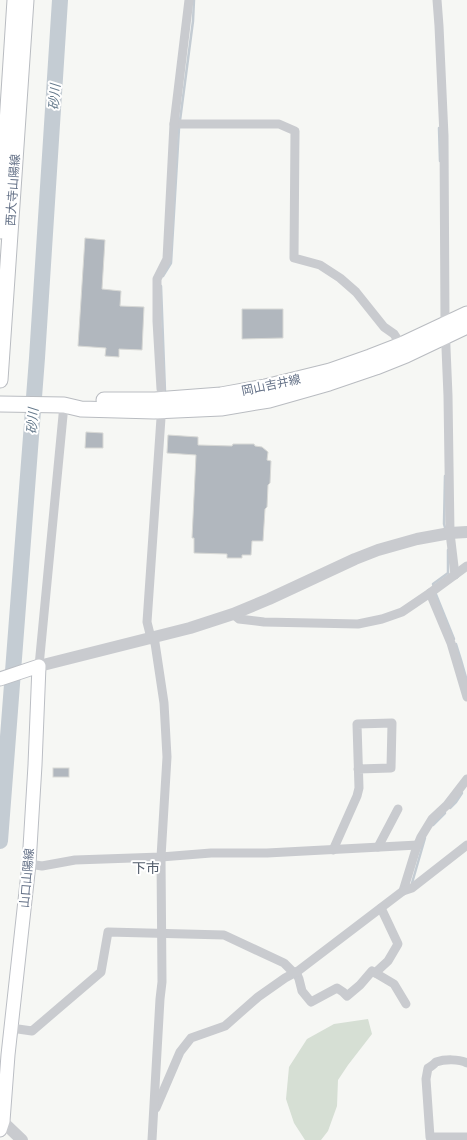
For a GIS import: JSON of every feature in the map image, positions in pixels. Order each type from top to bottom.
[{"type":"main road","name":"西大寺山陽線","points":[[0,231],[15,0]]},
{"type":"main road","name":"西大寺山陽線","points":[[0,380],[4,276],[26,0]]},
{"type":"main road","name":"岡山吉井線","points":[[4,404],[64,405],[81,409],[154,411],[221,408],[269,400],[329,383],[406,355],[446,330],[467,314]]},
{"type":"main road","name":"岡山吉井線","points":[[64,405],[81,399],[155,400],[221,396],[265,388],[330,372],[401,345],[446,330],[467,326]]},
{"type":"main road","points":[[0,679],[34,668]]},
{"type":"main road","name":"山口山陽線","points":[[1,1123],[29,864],[36,765],[34,668]]},
{"type":"street","points":[[161,389],[157,321],[157,279],[168,260],[174,124],[189,0]]},
{"type":"street","points":[[437,0],[440,26],[444,136],[450,533],[455,575]]},
{"type":"street","points":[[174,124],[279,124],[295,131],[294,258],[320,265],[340,278],[356,292],[384,327],[394,334],[401,345]]},
{"type":"street","points":[[64,405],[34,668],[190,628],[233,614],[269,600],[355,559],[378,550],[417,539],[450,533],[467,532]]},
{"type":"street","points":[[152,1140],[162,982],[161,856],[167,757],[164,704],[155,644],[151,638],[147,622],[160,418]]},
{"type":"street","points":[[233,614],[239,619],[264,622],[358,624],[382,619],[402,612],[467,566]]},
{"type":"street","points":[[430,593],[450,643],[467,697]]},
{"type":"street","points":[[333,850],[359,788],[358,769],[357,724],[392,723],[391,768],[358,769]]},
{"type":"street","points":[[403,891],[421,837],[432,819],[447,805],[467,779]]},
{"type":"street","points":[[378,847],[398,809]]},
{"type":"street","points":[[29,864],[42,866],[75,860],[211,852],[267,853],[418,845]]},
{"type":"street","points":[[153,1115],[180,1052],[191,1038],[225,1026],[258,996],[295,972],[403,891],[412,888],[467,845]]},
{"type":"street","points":[[375,973],[388,961],[398,944],[381,908]]},
{"type":"street","points":[[11,1028],[32,1031],[101,972],[108,932],[224,935],[284,963],[295,972],[299,979],[302,991],[311,1002],[337,988],[347,996],[360,985],[372,971],[394,984],[406,1004]]},
{"type":"street","points":[[467,1063],[449,1060],[436,1062],[428,1068],[426,1079],[430,1137],[467,1136]]},
{"type":"street","points":[[1,1123],[22,1140]]},
{"type":"shaded area","points":[[368,1019],[372,1034],[338,1080],[337,1106],[328,1131],[321,1140],[305,1140],[294,1123],[286,1099],[289,1067],[307,1039],[334,1024]]},
{"type":"building","points":[[85,238],[105,240],[102,289],[121,291],[120,306],[144,307],[142,350],[119,349],[119,357],[105,356],[106,348],[78,346]]},
{"type":"building","points":[[242,309],[283,309],[283,338],[242,339]]},
{"type":"building","points":[[86,432],[103,433],[103,448],[85,448]]},
{"type":"building","points":[[168,435],[198,437],[198,445],[232,446],[233,444],[254,444],[255,446],[262,447],[268,452],[267,460],[271,461],[270,483],[268,485],[267,507],[265,509],[263,541],[252,541],[251,555],[242,555],[242,558],[227,558],[227,554],[194,553],[194,538],[192,538],[196,455],[167,453]]},
{"type":"building","points":[[53,768],[69,768],[69,777],[53,777]]},
{"type":"waterway","name":"砂川","points":[[0,841],[37,358],[60,0]]},
{"type":"waterway","points":[[163,276],[171,263],[179,128],[193,21],[194,0]]},
{"type":"waterway","points":[[439,128],[440,161]]},
{"type":"waterway","points":[[161,286],[165,392]]},
{"type":"waterway","points":[[445,476],[444,524],[446,531]]},
{"type":"waterway","points":[[434,587],[433,584],[448,573],[448,550]]},
{"type":"waterway","points":[[435,592],[454,639]]},
{"type":"waterway","points":[[456,644],[467,681]]},
{"type":"waterway","points":[[450,808],[462,793]]},
{"type":"waterway","points":[[433,825],[445,813]]},
{"type":"waterway","points":[[412,883],[425,838]]},
{"type":"district","name":"下市","points":[[146,868]]}]
